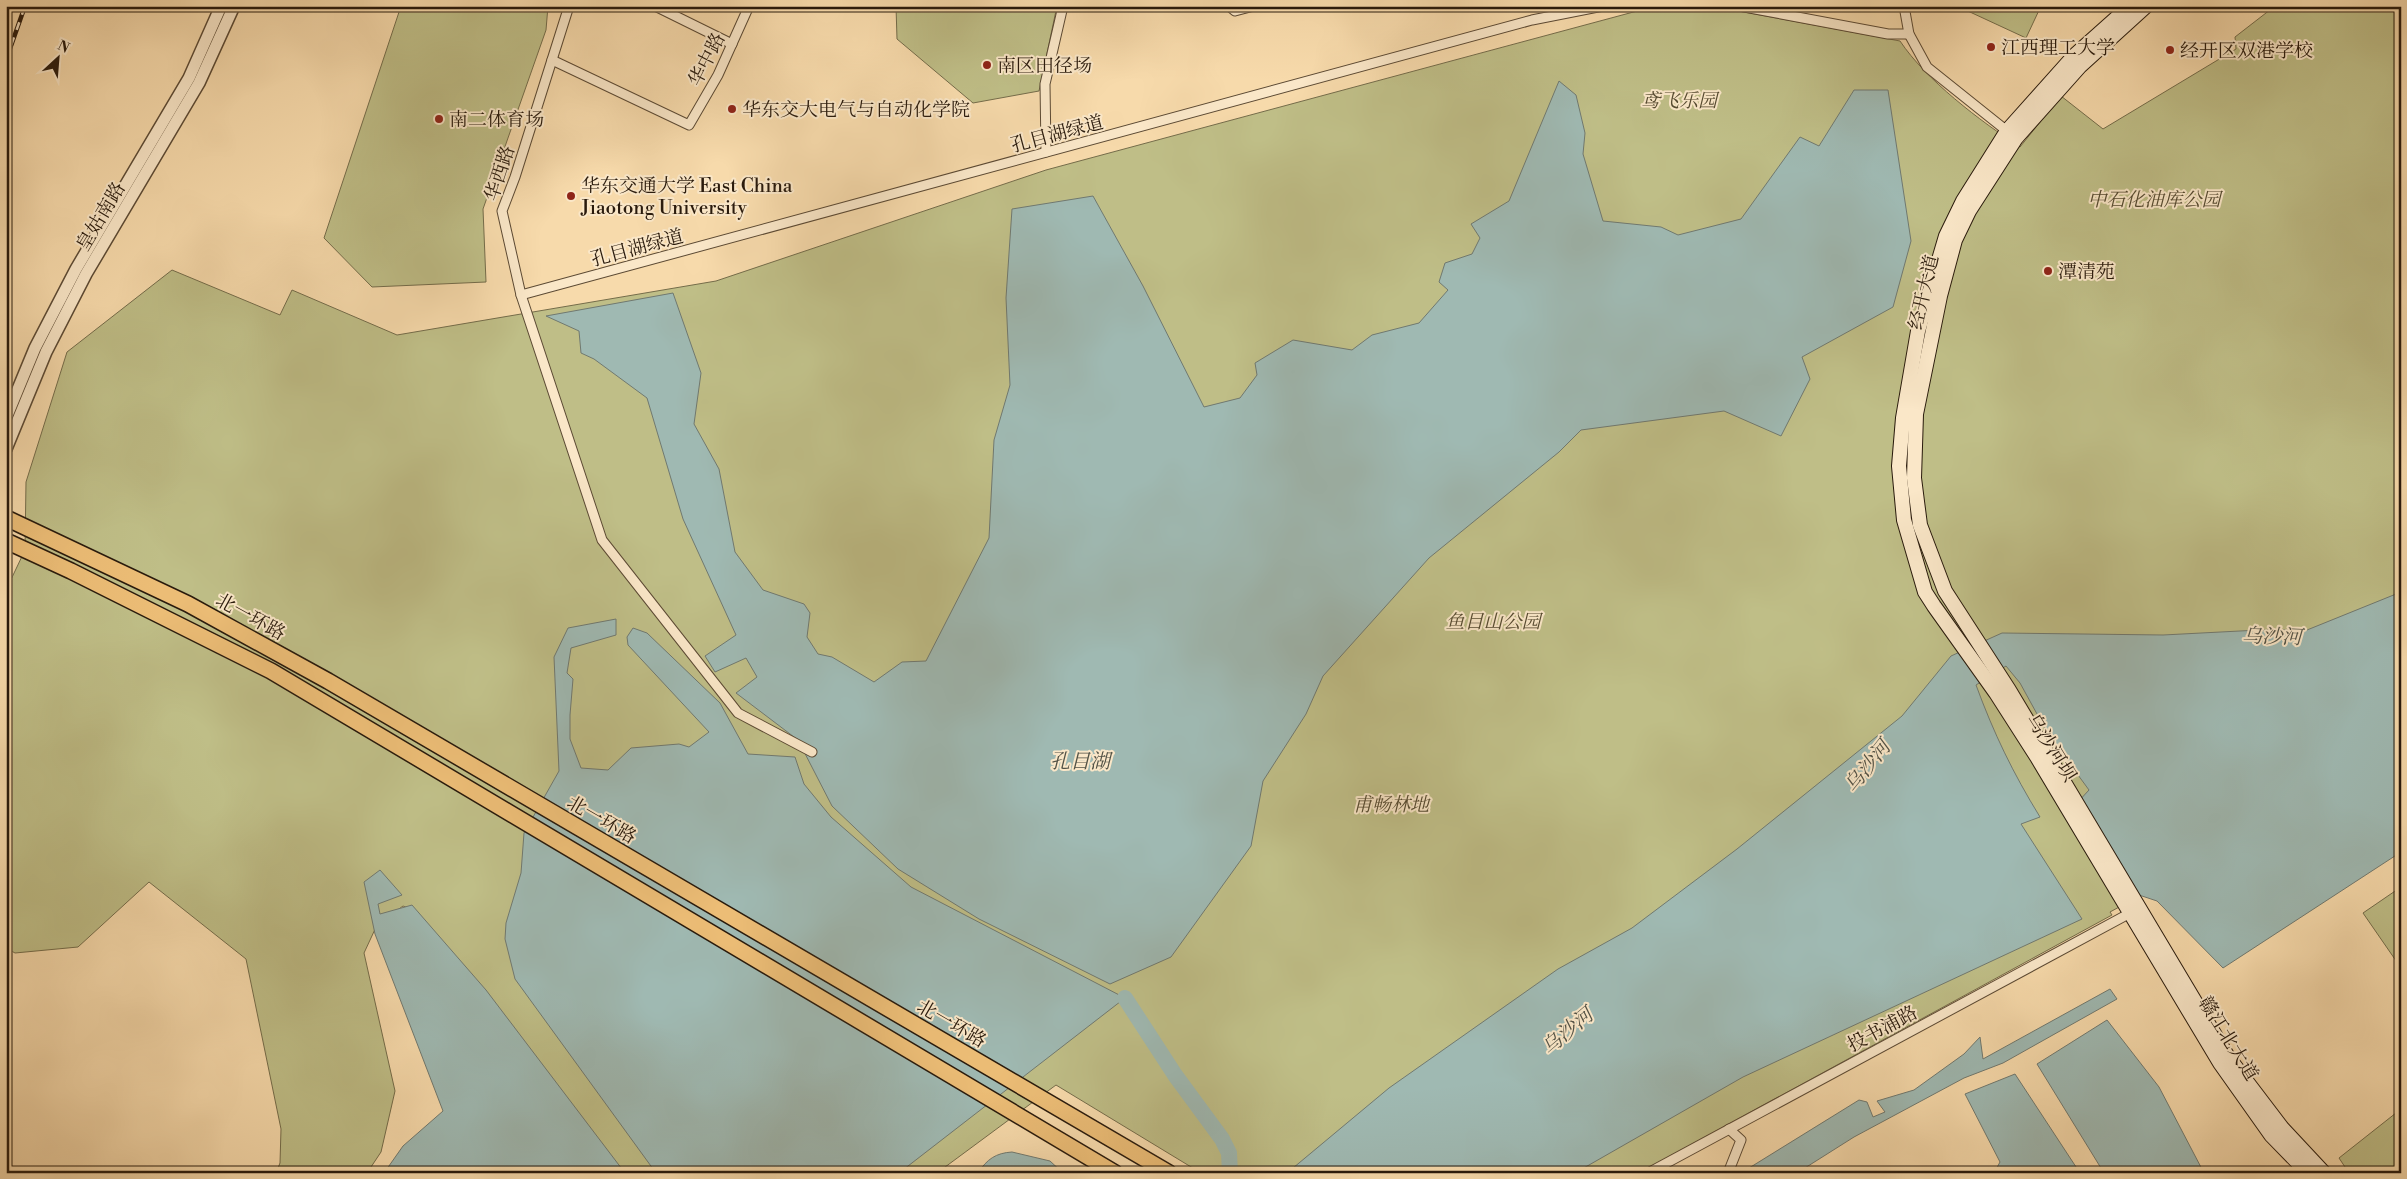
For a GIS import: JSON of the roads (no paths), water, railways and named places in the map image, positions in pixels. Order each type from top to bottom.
[{"type":"highway","name":"北一环路","points":[[6,518],[188,604],[328,682],[1169,1173]]},
{"type":"highway","name":"北一环路","points":[[6,541],[71,571],[270,671],[1115,1173]]},
{"type":"main road","name":"经开大道","points":[[1934,606],[1925,592],[1904,520],[1899,466],[1903,418],[1918,331],[1946,236],[1963,201],[2007,131],[2074,56],[2130,6]]},
{"type":"main road","name":"经开大道","points":[[1978,641],[1944,591],[1920,525],[1914,478],[1916,414],[1940,296],[1955,240],[1970,211],[2016,138],[2080,66],[2146,6]]},
{"type":"main road","name":"乌沙河坝","points":[[1934,606],[1952,632],[2002,692]]},
{"type":"main road","name":"乌沙河坝","points":[[1978,641],[2002,692],[2136,910],[2151,926]]},
{"type":"main road","name":"赣江北大道","points":[[2136,910],[2220,1062],[2271,1135],[2308,1173]]},
{"type":"main road","name":"赣江北大道","points":[[2151,926],[2228,1057],[2282,1128],[2324,1173]]},
{"type":"street","name":"皇姑南路","points":[[6,418],[35,348],[72,278],[189,78],[222,6]]},
{"type":"street","name":"皇姑南路","points":[[6,449],[50,344],[86,274],[199,83],[234,6]]},
{"type":"street","name":"华西路","points":[[570,6],[515,177],[502,211],[520,295],[602,540],[738,713],[812,752]]},
{"type":"street","points":[[655,6],[732,44]]},
{"type":"street","name":"华中路","points":[[552,60],[688,125],[718,75],[749,6]]},
{"type":"street","points":[[1046,152],[1045,84],[1063,6]]},
{"type":"street","points":[[1229,6],[1235,11],[1254,6]]},
{"type":"street","name":"孔目湖绿道","points":[[520,295],[1532,20],[1603,6]]},
{"type":"street","points":[[1739,6],[1888,34],[1909,34]]},
{"type":"street","points":[[1904,6],[1909,34],[1927,67],[2007,131]]},
{"type":"street","name":"投书浦路","points":[[1648,1173],[2136,910]]},
{"type":"street","points":[[1728,1173],[1741,1140],[1729,1129]]},
{"type":"water","name":"孔目湖","points":[[1559,81],[1576,95],[1585,133],[1583,154],[1603,221],[1661,227],[1678,235],[1741,219],[1800,137],[1819,146],[1854,90],[1888,90],[1911,241],[1893,307],[1802,357],[1810,379],[1781,436],[1724,411],[1581,430],[1559,452],[1429,558],[1323,676],[1306,714],[1263,781],[1251,846],[1171,957],[1110,984],[979,919],[898,869],[832,806],[798,740],[736,693],[757,677],[746,658],[715,672],[705,656],[736,635],[683,519],[647,398],[594,359],[581,353],[579,331],[546,316],[673,293],[701,373],[694,424],[719,469],[735,552],[763,590],[804,604],[810,613],[807,637],[818,654],[832,657],[874,682],[902,662],[926,661],[989,538],[994,440],[1010,385],[1006,298],[1012,209],[1093,196],[1143,286],[1204,407],[1240,398],[1257,375],[1255,363],[1293,340],[1352,350],[1372,335],[1419,323],[1448,290],[1439,282],[1445,263],[1472,254],[1480,238],[1471,224],[1509,201]]},
{"type":"water","name":"乌沙河","points":[[2401,592],[2401,852],[2223,968],[2157,901],[2127,891],[2077,803],[2089,790],[2048,734],[2020,683],[2006,666],[1976,685],[2005,753],[2040,817],[2021,824],[2082,919],[1743,1077],[1575,1173],[1287,1173],[1389,1088],[1558,969],[1632,928],[1737,849],[1902,716],[1951,656],[2002,633],[2163,635],[2259,630],[2307,630]]},
{"type":"water","points":[[616,619],[616,635],[571,648],[567,673],[573,679],[570,739],[581,768],[608,770],[631,748],[679,744],[689,747],[709,732],[628,645],[627,637],[633,628],[647,633],[720,703],[748,754],[795,757],[804,784],[831,817],[911,887],[1125,998],[899,1173],[656,1173],[515,979],[505,939],[506,923],[521,873],[524,833],[559,771],[554,657],[568,628]]},
{"type":"water","points":[[380,870],[402,895],[378,904],[380,914],[412,905],[486,990],[625,1173],[384,1173],[403,1146],[443,1111],[375,934],[364,882]]},
{"type":"water","points":[[2110,989],[2117,999],[2003,1063],[1964,1078],[1854,1137],[1797,1173],[1741,1173],[1859,1100],[1867,1102],[1873,1117],[1885,1112],[1877,1101],[1914,1090],[1964,1054],[1980,1037],[1983,1059]]},
{"type":"water","points":[[2107,1020],[2159,1087],[2204,1173],[2104,1173],[2037,1064]]},
{"type":"water","points":[[2015,1074],[2080,1173],[1994,1173],[2000,1162],[1965,1094]]},
{"type":"water","points":[[1012,1152],[1050,1161],[1063,1173],[978,1173],[992,1158]]},
{"type":"waterway","points":[[1125,998],[1175,1075],[1222,1139],[1229,1153],[1230,1173]]},
{"type":"railway","points":[[6,60],[25,6]]},
{"type":"place","name":"江西理工大学","points":[[1991,47]]},
{"type":"place","name":"经开区双港学校","points":[[2170,50]]},
{"type":"place","name":"南区田径场","points":[[987,65]]},
{"type":"place","name":"华东交大电气与自动化学院","points":[[732,109]]},
{"type":"place","name":"南二体育场","points":[[439,119]]},
{"type":"place","name":"华东交通大学 East China Jiaotong University","points":[[571,196]]},
{"type":"place","name":"潭清苑","points":[[2048,271]]},
{"type":"park label","name":"鸢飞乐园","points":[[1679,100]]},
{"type":"park label","name":"中石化油库公园","points":[[2154,199]]},
{"type":"park label","name":"鱼目山公园","points":[[1493,621]]},
{"type":"park label","name":"甫畅林地","points":[[1391,804]]}]
